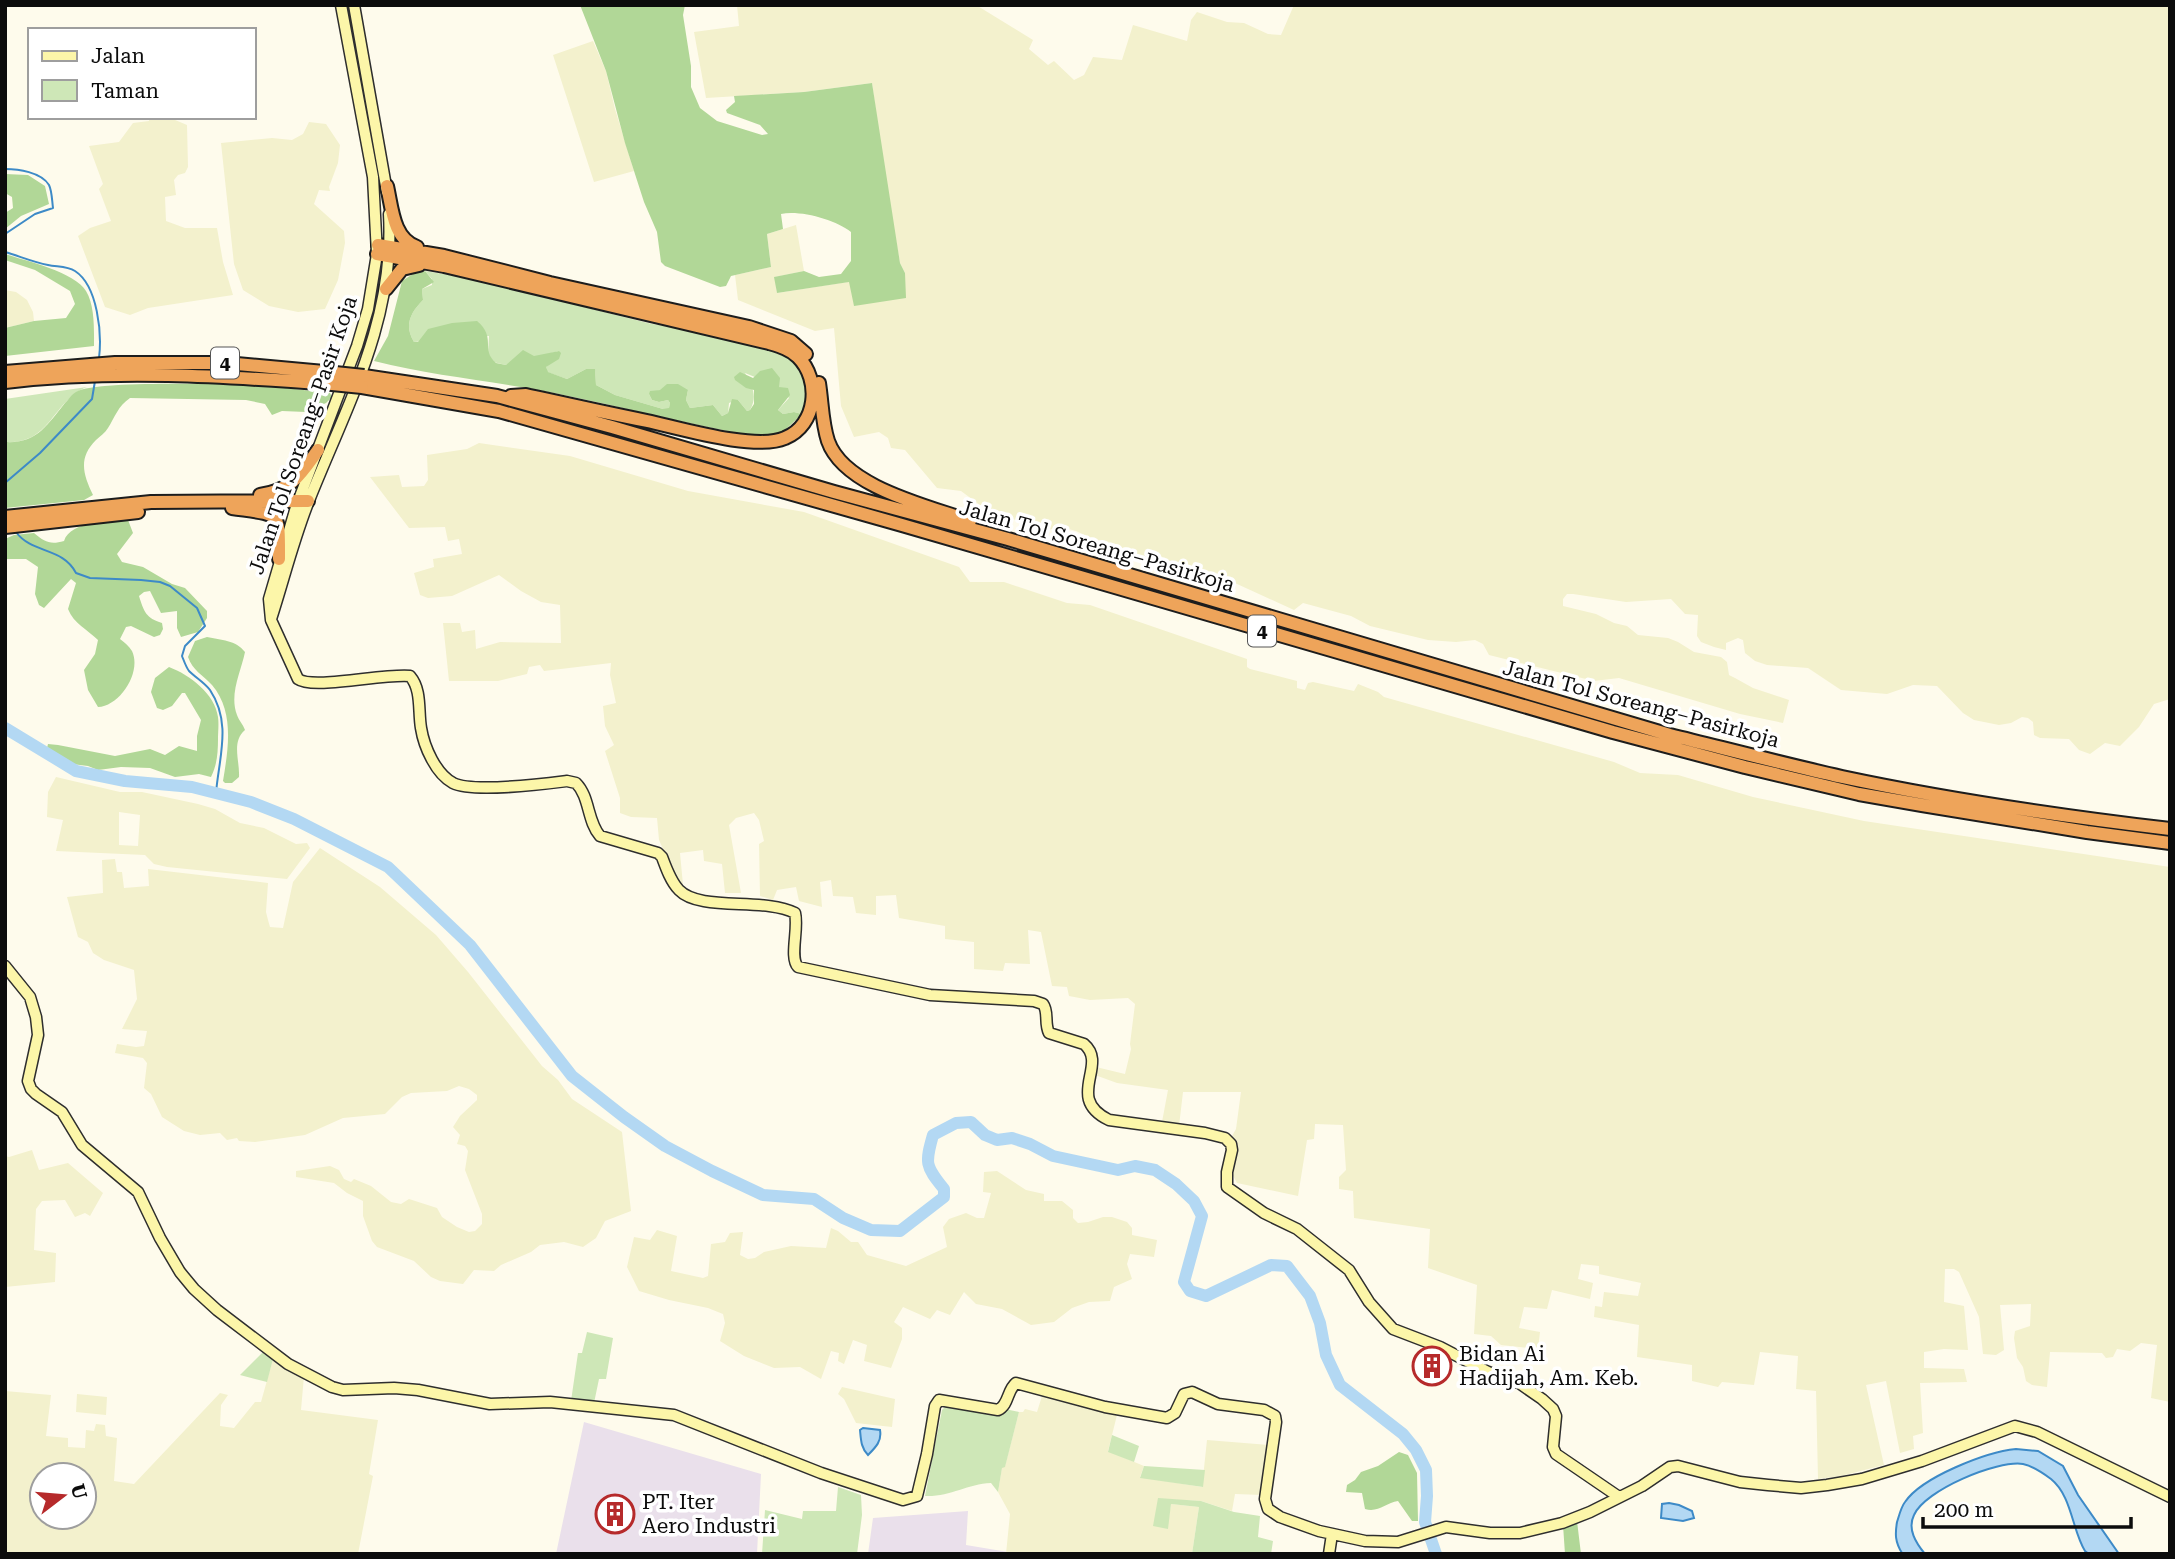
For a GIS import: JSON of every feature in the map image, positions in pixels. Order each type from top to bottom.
[{"type":"highway","points":[[387,186],[400,235],[410,245],[444,261],[769,343],[798,357],[807,370],[813,394],[811,408],[802,427],[783,439],[763,443],[526,395],[496,396]]},
{"type":"highway","points":[[384,250],[749,327],[790,341],[803,351],[816,370],[828,442],[836,458],[845,467],[884,491],[973,522],[1008,539]]},
{"type":"highway","points":[[386,289],[398,273],[407,267],[444,261]]},
{"type":"highway","name":"Jalan Tol Soreang–Pasirkoja","points":[[79,373],[112,370],[333,379],[496,396],[1008,539],[1670,735],[1775,762],[1856,779],[2073,817],[2170,828]]},
{"type":"highway","points":[[5,372],[79,373]]},
{"type":"highway","points":[[5,382],[79,373]]},
{"type":"highway","points":[[5,390],[79,373]]},
{"type":"highway","name":"Jalan Tol Soreang–Pasirkoja","points":[[363,381],[499,411],[1613,732],[1745,767],[1859,794],[2170,843]]},
{"type":"highway","points":[[204,502],[263,495],[286,488],[300,475],[318,450]]},
{"type":"highway","points":[[5,527],[29,519],[151,502],[302,504]]},
{"type":"highway","points":[[5,517],[29,519],[152,510],[302,504]]},
{"type":"highway","points":[[228,508],[265,513],[276,519],[280,531],[279,559]]},
{"type":"street","name":"Jalan Tol Soreang–Pasir Koja","points":[[271,620],[318,450],[357,346],[384,250],[341,5]]},
{"type":"street","name":"Jalan Tol Soreang–Pasir Koja","points":[[271,620],[269,599],[279,559],[362,370],[386,289],[384,250],[387,186],[370,104],[355,5]]},
{"type":"street","points":[[271,620],[295,675],[302,682],[410,676],[417,688],[425,745],[435,763],[452,782],[468,786],[506,786],[572,781],[579,785],[595,831],[600,836],[658,853],[678,889],[691,899],[769,905],[786,908],[795,913],[797,924],[793,960],[798,967],[930,995],[1034,1001],[1044,1004],[1045,1025],[1049,1033],[1088,1047],[1092,1059],[1088,1100],[1092,1109],[1100,1116],[1109,1120],[1224,1138],[1231,1144],[1232,1150],[1227,1187],[1264,1213],[1297,1229],[1349,1270],[1369,1302],[1393,1329],[1519,1383],[1542,1399],[1553,1409],[1556,1416],[1553,1447],[1556,1454],[1619,1497]]},
{"type":"street","points":[[5,966],[30,997],[36,1017],[38,1035],[29,1080],[36,1094],[62,1111],[82,1144],[138,1192],[160,1238],[194,1289],[276,1357],[332,1387],[343,1390],[406,1389],[490,1404],[550,1402],[674,1415],[821,1473],[903,1500],[917,1496],[935,1406],[939,1400],[1000,1409],[1016,1383],[1105,1407],[1163,1418],[1173,1415],[1184,1394],[1194,1392],[1218,1404],[1262,1409],[1273,1413],[1276,1422],[1265,1505],[1280,1517],[1332,1534],[1372,1542],[1398,1542],[1442,1528],[1490,1533],[1528,1532],[1568,1521],[1642,1486],[1678,1465],[1740,1482],[1801,1488],[1843,1483],[1945,1454],[2015,1426],[2037,1432],[2170,1497]]},
{"type":"street","points":[[1329,1554],[1332,1534]]},
{"type":"shaded area","points":[[737,5],[976,5],[1033,40],[1029,49],[1048,65],[1054,61],[1074,80],[1084,75],[1093,57],[1122,60],[1133,25],[1187,41],[1191,20],[1197,12],[1227,22],[1244,23],[1268,34],[1281,35],[1294,5],[2170,5],[2170,699],[2154,704],[2139,727],[2120,746],[2105,743],[2090,754],[2079,750],[2069,739],[2040,738],[2034,735],[2033,722],[2028,718],[2022,717],[1999,725],[1974,720],[1963,713],[1937,686],[1913,685],[1887,694],[1841,690],[1808,668],[1767,665],[1755,661],[1745,653],[1743,640],[1738,638],[1726,643],[1726,650],[1714,647],[1701,642],[1697,636],[1698,615],[1685,614],[1671,599],[1626,602],[1567,594],[1563,599],[1563,606],[1596,614],[1627,626],[1638,635],[1668,638],[1694,652],[1721,657],[1727,662],[1729,675],[1753,688],[1789,700],[1783,723],[1740,714],[1619,678],[1594,681],[1489,655],[1483,644],[1475,640],[1428,640],[1370,626],[1351,616],[1303,603],[1294,610],[1224,578],[1201,577],[1177,563],[1143,558],[1105,545],[1076,531],[1061,527],[1047,530],[988,511],[961,491],[937,488],[905,450],[891,448],[888,438],[879,432],[854,437],[841,406],[834,328],[815,331],[738,300],[735,275],[771,267],[767,234],[796,225],[804,271],[775,277],[777,293],[905,273],[900,263],[885,179],[872,83],[804,92],[706,98],[694,32],[739,26]]},
{"type":"shaded area","points":[[593,41],[606,71],[634,171],[594,182],[553,55]]},
{"type":"shaded area","points":[[173,119],[187,125],[188,167],[185,173],[174,180],[176,195],[165,197],[166,221],[185,228],[217,228],[233,295],[148,308],[130,315],[105,307],[78,236],[90,228],[111,221],[99,189],[103,184],[89,146],[119,142],[133,123]]},
{"type":"shaded area","points":[[309,122],[326,124],[340,145],[330,191],[319,190],[314,204],[344,231],[345,243],[338,280],[325,309],[298,312],[269,306],[243,290],[234,264],[221,143],[272,138],[292,140],[303,134]]},
{"type":"shaded area","points":[[5,290],[16,292],[27,300],[34,321],[5,328]]},
{"type":"shaded area","points":[[479,443],[570,456],[688,491],[804,512],[959,567],[970,582],[1004,582],[1067,603],[1090,605],[1247,659],[1247,667],[1250,669],[1297,681],[1297,688],[1305,690],[1308,683],[1313,682],[1354,691],[1358,684],[1384,697],[1614,762],[1640,773],[1678,775],[1753,797],[1864,821],[2170,867],[2170,1402],[2151,1398],[2157,1345],[2141,1343],[2130,1351],[2117,1349],[2113,1357],[2106,1358],[2102,1353],[2050,1352],[2047,1387],[2032,1385],[2026,1381],[2023,1367],[2017,1358],[2014,1338],[2015,1331],[2030,1326],[2031,1304],[2000,1305],[2004,1350],[1996,1355],[1983,1354],[1979,1317],[1959,1272],[1954,1269],[1945,1269],[1944,1302],[1964,1306],[1968,1350],[1924,1352],[1924,1368],[1964,1369],[1967,1382],[1920,1383],[1923,1433],[1913,1436],[1914,1449],[1900,1453],[1886,1381],[1866,1385],[1884,1465],[1841,1476],[1818,1479],[1816,1391],[1796,1389],[1798,1356],[1760,1352],[1754,1385],[1722,1382],[1718,1387],[1692,1381],[1692,1365],[1637,1357],[1639,1325],[1594,1317],[1595,1306],[1602,1307],[1604,1292],[1638,1296],[1641,1283],[1599,1274],[1599,1266],[1581,1264],[1578,1279],[1593,1283],[1590,1299],[1552,1290],[1547,1309],[1524,1307],[1519,1328],[1540,1332],[1538,1349],[1501,1345],[1491,1336],[1474,1334],[1477,1285],[1428,1268],[1430,1229],[1354,1218],[1353,1191],[1339,1189],[1339,1177],[1346,1170],[1343,1125],[1315,1124],[1314,1139],[1307,1140],[1298,1196],[1237,1183],[1231,1172],[1236,1146],[1232,1136],[1236,1129],[1241,1092],[1183,1092],[1179,1126],[1162,1122],[1168,1090],[1117,1083],[1095,1075],[1096,1067],[1125,1074],[1131,1049],[1135,1004],[1128,998],[1090,1000],[1069,996],[1067,987],[1052,986],[1041,932],[1028,930],[1030,964],[1005,963],[1003,971],[974,969],[974,942],[945,939],[945,926],[899,918],[896,895],[876,896],[876,915],[856,913],[853,897],[833,896],[831,880],[820,882],[822,907],[799,901],[796,887],[777,890],[773,900],[760,896],[759,844],[764,841],[759,820],[754,813],[736,818],[729,825],[741,893],[725,893],[722,864],[704,861],[703,850],[680,853],[683,885],[678,882],[659,840],[657,818],[631,817],[620,813],[620,798],[605,751],[614,745],[605,726],[603,706],[616,703],[610,675],[611,663],[544,671],[540,665],[529,667],[527,674],[498,681],[449,681],[443,623],[460,623],[462,632],[475,630],[476,649],[500,642],[561,643],[560,605],[541,602],[499,575],[452,596],[428,598],[420,595],[414,573],[434,567],[433,559],[462,554],[459,539],[448,541],[445,527],[409,528],[370,477],[399,475],[402,487],[424,486],[428,480],[427,455],[467,449]]},
{"type":"shaded area","points":[[56,777],[120,792],[142,792],[215,809],[240,823],[264,828],[296,844],[307,843],[310,848],[287,879],[167,867],[154,864],[145,855],[56,851],[63,820],[47,817],[48,792]],"holes":[[[119,812],[140,815],[138,846],[119,845]]]},
{"type":"shaded area","points":[[320,848],[380,887],[436,935],[572,1099],[622,1132],[631,1211],[605,1221],[596,1238],[583,1247],[564,1242],[540,1245],[494,1271],[474,1270],[463,1284],[440,1281],[431,1277],[414,1261],[377,1247],[363,1216],[363,1201],[334,1183],[296,1177],[296,1171],[330,1166],[339,1170],[344,1179],[351,1182],[354,1179],[371,1186],[391,1202],[401,1204],[409,1199],[437,1208],[442,1217],[457,1227],[469,1232],[475,1231],[482,1224],[482,1214],[465,1170],[468,1151],[465,1146],[457,1144],[460,1135],[453,1127],[477,1100],[477,1095],[469,1089],[459,1086],[447,1091],[411,1093],[402,1097],[385,1114],[343,1118],[305,1135],[255,1142],[239,1141],[237,1138],[227,1140],[220,1133],[200,1135],[184,1131],[162,1117],[151,1094],[144,1088],[147,1063],[143,1058],[115,1053],[117,1044],[144,1046],[147,1031],[122,1029],[137,999],[134,970],[104,960],[93,953],[88,942],[78,937],[67,897],[103,893],[102,860],[115,859],[117,872],[122,872],[124,888],[149,886],[148,869],[268,883],[266,912],[270,927],[283,928],[293,882]]},
{"type":"shaded area","points":[[32,1150],[39,1170],[68,1163],[103,1193],[90,1216],[85,1213],[75,1217],[65,1200],[42,1201],[36,1209],[34,1250],[56,1253],[55,1282],[5,1287],[5,1156]]},
{"type":"shaded area","points":[[997,1171],[1026,1190],[1044,1194],[1044,1201],[1062,1201],[1073,1210],[1073,1218],[1078,1223],[1103,1217],[1127,1222],[1132,1228],[1132,1235],[1157,1240],[1154,1257],[1130,1254],[1127,1264],[1132,1279],[1114,1287],[1110,1301],[1089,1302],[1072,1308],[1054,1322],[1031,1325],[1002,1309],[976,1304],[964,1292],[950,1315],[937,1310],[930,1319],[903,1307],[894,1322],[902,1328],[902,1339],[891,1368],[864,1361],[867,1345],[853,1340],[844,1364],[838,1361],[839,1353],[831,1351],[821,1379],[800,1367],[774,1368],[744,1356],[720,1341],[725,1323],[723,1314],[639,1291],[627,1267],[634,1237],[650,1240],[657,1230],[677,1236],[671,1271],[703,1278],[708,1276],[711,1244],[725,1242],[730,1233],[743,1232],[740,1255],[748,1259],[791,1246],[826,1248],[831,1228],[851,1242],[858,1242],[867,1255],[906,1266],[947,1247],[943,1227],[949,1219],[966,1213],[984,1218],[991,1193],[983,1192],[984,1172]]},
{"type":"shaded area","points":[[273,1359],[304,1376],[301,1410],[378,1420],[369,1474],[373,1476],[358,1554],[5,1554],[5,1391],[51,1395],[46,1436],[68,1438],[68,1447],[85,1448],[86,1430],[94,1431],[96,1424],[105,1425],[106,1436],[117,1438],[114,1481],[134,1484],[220,1393],[228,1395],[221,1405],[220,1426],[234,1428],[255,1402],[261,1402]]},
{"type":"shaded area","points":[[842,1387],[895,1399],[892,1427],[856,1423],[844,1399],[838,1394]]},
{"type":"shaded area","points":[[77,1394],[107,1397],[106,1415],[76,1412]]},
{"type":"shaded area","points":[[1042,1396],[1117,1415],[1108,1451],[1144,1466],[1140,1477],[1202,1487],[1207,1440],[1269,1445],[1262,1495],[1235,1494],[1232,1511],[1201,1501],[1158,1499],[1167,1529],[1171,1504],[1199,1507],[1192,1554],[1006,1554],[1010,1514],[998,1492],[1002,1467],[1005,1466],[1019,1412],[1025,1409],[1037,1412]]},
{"type":"shaded area","points":[[584,1422],[761,1474],[757,1554],[556,1554]]},
{"type":"shaded area","points":[[968,1511],[966,1545],[1008,1552],[1007,1554],[868,1554],[873,1518]]},
{"type":"green space","points":[[580,5],[685,5],[683,15],[691,66],[691,87],[700,108],[717,121],[762,135],[768,134],[760,125],[727,113],[726,110],[735,102],[734,96],[804,92],[872,83],[900,263],[905,273],[906,298],[854,306],[849,282],[777,293],[774,277],[804,271],[819,277],[841,274],[851,261],[851,232],[828,220],[798,213],[781,214],[783,229],[767,234],[771,267],[731,276],[726,286],[720,287],[665,266],[661,262],[657,232],[625,143],[606,71]]},
{"type":"green space","points":[[5,174],[28,175],[45,186],[49,204],[21,216],[5,229],[5,213],[13,208],[12,197],[5,193]]},
{"type":"green space","points":[[5,254],[49,268],[80,284],[91,304],[94,346],[5,356],[5,328],[34,321],[66,318],[75,304],[70,291],[35,270],[5,260]]},
{"type":"green space","points":[[425,271],[508,287],[644,322],[759,343],[793,360],[802,371],[806,400],[802,414],[783,414],[778,410],[789,398],[779,387],[745,373],[754,396],[750,410],[747,411],[738,400],[729,403],[728,413],[722,416],[713,405],[690,408],[686,400],[688,390],[660,390],[649,394],[652,400],[668,400],[669,409],[663,409],[615,395],[596,385],[595,370],[586,369],[567,379],[547,372],[546,367],[559,351],[506,365],[493,362],[488,353],[489,336],[414,342],[409,331],[410,320],[423,300],[422,289],[432,285],[432,279]]},
{"type":"green space","points":[[425,271],[434,282],[422,289],[423,300],[410,320],[409,331],[414,342],[418,342],[428,329],[477,321],[486,333],[489,353],[496,363],[506,365],[523,350],[534,356],[559,351],[559,359],[546,367],[548,372],[567,379],[586,369],[595,369],[596,385],[615,395],[663,409],[669,408],[668,400],[652,400],[650,391],[660,390],[667,384],[678,384],[688,390],[686,400],[690,408],[713,405],[722,416],[728,413],[732,399],[738,400],[747,411],[754,404],[754,390],[746,388],[734,377],[740,372],[753,378],[760,371],[772,368],[780,378],[779,387],[788,388],[790,395],[778,410],[783,414],[802,414],[783,432],[759,437],[554,393],[374,361],[388,336],[402,281]]},
{"type":"green space","points":[[132,384],[250,384],[330,393],[332,397],[326,403],[306,412],[282,411],[272,415],[265,404],[246,400],[130,398],[87,453],[85,473],[93,495],[84,500],[5,508],[5,442],[25,440],[40,432],[76,392],[88,388]]},
{"type":"green space","points":[[87,387],[66,402],[42,430],[32,437],[5,442],[5,399]]},
{"type":"green space","points":[[128,520],[133,533],[117,554],[122,562],[143,567],[172,584],[185,588],[207,611],[207,618],[198,632],[181,637],[177,628],[177,611],[161,613],[150,591],[139,596],[146,614],[162,623],[163,629],[160,635],[154,637],[131,626],[126,627],[120,639],[132,651],[134,668],[131,678],[114,701],[98,707],[88,690],[84,670],[95,654],[98,640],[77,622],[68,609],[76,583],[71,579],[44,608],[39,605],[35,594],[38,567],[26,559],[5,559],[5,539],[34,533],[41,539],[55,543],[64,541],[74,529],[83,526]]},
{"type":"green space","points":[[207,637],[233,643],[245,652],[234,699],[237,715],[245,730],[237,746],[239,777],[232,783],[223,781],[228,732],[224,707],[212,685],[195,669],[188,657],[195,641]]},
{"type":"green space","points":[[169,667],[200,686],[216,709],[218,749],[211,777],[199,774],[175,777],[150,768],[121,767],[98,770],[72,764],[47,748],[48,744],[58,745],[115,756],[150,749],[165,755],[179,746],[197,751],[201,720],[185,693],[182,693],[172,706],[163,710],[157,708],[151,692],[155,678]]},
{"type":"green space","points":[[587,1332],[613,1338],[606,1379],[599,1379],[594,1403],[571,1401],[578,1353],[582,1353]]},
{"type":"green space","points":[[264,1351],[273,1359],[267,1382],[240,1375]]},
{"type":"green space","points":[[946,1406],[995,1415],[1001,1414],[1005,1409],[1019,1412],[1005,1467],[1002,1468],[998,1492],[991,1483],[942,1495],[925,1496],[942,1410]]},
{"type":"green space","points":[[1112,1435],[1139,1446],[1134,1462],[1108,1452]]},
{"type":"green space","points":[[1399,1452],[1408,1455],[1417,1473],[1418,1521],[1412,1521],[1398,1501],[1370,1510],[1365,1509],[1362,1493],[1346,1492],[1347,1485],[1361,1472],[1378,1466]]},
{"type":"green space","points":[[1144,1466],[1205,1470],[1203,1487],[1140,1478]]},
{"type":"green space","points":[[838,1487],[861,1495],[862,1515],[857,1554],[762,1554],[765,1510],[802,1519],[803,1511],[836,1511]]},
{"type":"green space","points":[[1158,1498],[1201,1501],[1234,1512],[1260,1516],[1258,1537],[1273,1541],[1271,1554],[1192,1554],[1199,1507],[1171,1504],[1168,1529],[1153,1526]]},
{"type":"green space","points":[[1577,1521],[1581,1554],[1565,1554],[1563,1525]]},
{"type":"water","points":[[860,1430],[880,1430],[879,1441],[868,1455],[861,1440]]},
{"type":"water","points":[[2016,1449],[2038,1451],[2063,1466],[2078,1495],[2119,1554],[2089,1554],[2085,1551],[2068,1504],[2058,1486],[2041,1472],[2023,1464],[2011,1464],[1980,1472],[1932,1496],[1921,1505],[1912,1520],[1914,1536],[1925,1554],[1902,1553],[1896,1538],[1897,1522],[1904,1504],[1913,1493],[1940,1475],[1972,1460]]},
{"type":"water","points":[[1669,1503],[1692,1511],[1694,1518],[1683,1521],[1661,1518],[1662,1504]]},
{"type":"waterway","points":[[5,169],[29,172],[41,177],[50,187],[53,208],[35,214],[5,234]]},
{"type":"waterway","points":[[5,252],[42,264],[69,268],[83,278],[97,311],[99,358]]},
{"type":"waterway","points":[[5,483],[40,453],[92,399],[95,381]]},
{"type":"waterway","points":[[16,532],[30,544],[56,554],[76,573],[90,578],[160,582],[170,586],[197,608],[205,626],[185,646],[182,656],[189,671],[210,690],[221,715],[222,740],[216,793]]},
{"type":"waterway","points":[[5,728],[76,771],[125,781],[192,787],[251,802],[294,819],[388,867],[470,945],[572,1076],[665,1146],[763,1195],[814,1199],[843,1218],[871,1230],[900,1231],[944,1197],[944,1189],[928,1164],[933,1135],[956,1123],[971,1122],[985,1135],[997,1140],[1012,1138],[1053,1156],[1118,1170],[1135,1166],[1155,1170],[1176,1184],[1194,1201],[1202,1216],[1184,1282],[1190,1291],[1206,1296],[1271,1265],[1287,1266],[1310,1296],[1320,1323],[1326,1355],[1340,1385],[1403,1434],[1416,1450],[1426,1470],[1425,1522],[1436,1554]]},
{"type":"place","name":"Bidan Ai Hadijah, Am. Keb.","points":[[1432,1366]]},
{"type":"place","name":"PT. Iter Aero Industri","points":[[615,1514]]}]
